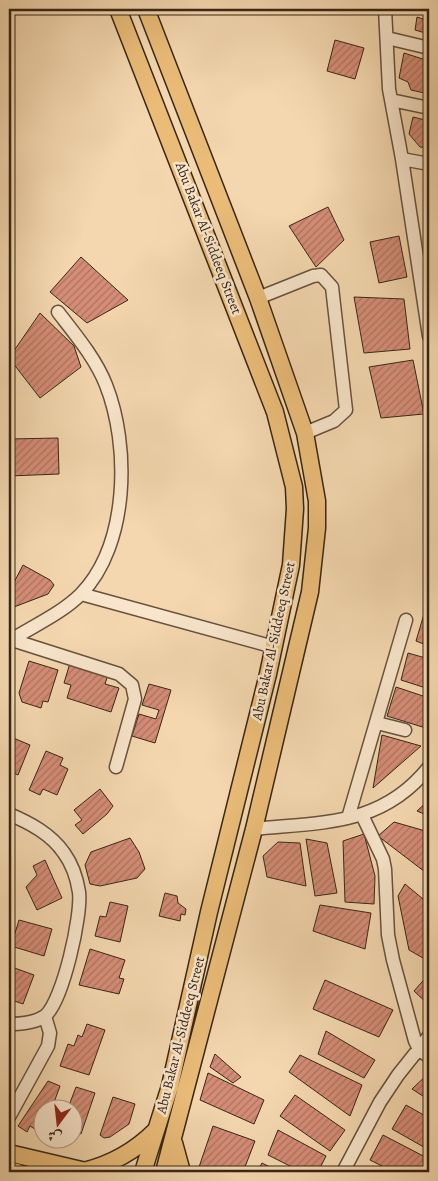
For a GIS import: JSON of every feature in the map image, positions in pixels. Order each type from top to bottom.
[{"type":"main road","name":"Abu Bakar Al-Siddeeq Street","points":[[118,9],[239,315],[274,412],[287,454],[294,487],[294,542],[274,647],[209,912],[170,1086],[143,1172]]},
{"type":"main road","name":"Abu Bakar Al-Siddeeq Street","points":[[146,9],[258,298],[305,433],[317,501],[315,555],[310,592],[254,829],[164,1172]]},
{"type":"main road","points":[[209,912],[213,919],[220,923],[230,917]]},
{"type":"main road","points":[[9,1153],[87,1172],[124,1156],[155,1130]]},
{"type":"main road","points":[[173,1138],[182,1172]]},
{"type":"main road","points":[[9,1171],[17,1172]]},
{"type":"street","points":[[385,9],[387,70],[391,100],[402,158],[429,336]]},
{"type":"street","points":[[387,38],[429,48]]},
{"type":"street","points":[[391,100],[429,108]]},
{"type":"street","points":[[402,158],[429,164]]},
{"type":"street","points":[[416,248],[429,255]]},
{"type":"street","points":[[258,298],[313,276],[321,275],[332,287],[346,410],[334,421],[305,433]]},
{"type":"street","points":[[10,639],[58,612],[81,594],[100,568],[112,543],[118,519],[120,454],[112,403],[105,382],[58,312]]},
{"type":"street","points":[[81,594],[274,647]]},
{"type":"street","points":[[348,818],[406,620]]},
{"type":"street","points":[[10,639],[120,674],[132,685],[135,699],[116,767]]},
{"type":"street","points":[[377,723],[405,730]]},
{"type":"street","points":[[254,829],[348,818],[379,809],[399,796],[429,767]]},
{"type":"street","points":[[9,814],[37,828],[52,839],[71,866],[79,892],[79,917],[57,995],[45,1016],[31,1022],[9,1024]]},
{"type":"street","points":[[362,815],[383,859],[390,947],[401,993],[424,1053]]},
{"type":"street","points":[[9,1117],[48,1046],[50,1032],[45,1016]]},
{"type":"street","points":[[342,1172],[380,1102],[398,1074],[424,1053],[429,1036]]},
{"type":"building","points":[[417,17],[429,21],[429,34],[415,30]]},
{"type":"building","points":[[335,40],[364,48],[355,79],[327,71]]},
{"type":"building","points":[[404,53],[429,61],[429,94],[411,90],[408,82],[399,78]]},
{"type":"building","points":[[413,117],[429,121],[429,148],[420,147],[409,134]]},
{"type":"building","points":[[424,176],[429,177],[429,209],[424,198]]},
{"type":"building","points":[[328,207],[344,240],[316,267],[289,226]]},
{"type":"building","points":[[399,236],[407,277],[379,283],[370,242]]},
{"type":"building","points":[[81,257],[128,300],[87,323],[50,292]]},
{"type":"building","points":[[354,297],[404,299],[410,349],[364,353]]},
{"type":"building","points":[[40,313],[74,346],[81,367],[40,398],[9,358]]},
{"type":"building","points":[[413,360],[424,414],[381,418],[369,367]]},
{"type":"building","points":[[58,438],[59,474],[9,476],[9,439]]},
{"type":"building","points":[[23,565],[50,580],[54,585],[48,594],[14,607],[9,606],[9,592]]},
{"type":"building","points":[[424,614],[429,615],[429,646],[416,641]]},
{"type":"building","points":[[408,653],[429,659],[429,689],[401,680]]},
{"type":"building","points":[[29,661],[58,670],[48,702],[43,701],[41,708],[22,702],[19,693]]},
{"type":"building","points":[[70,663],[108,675],[105,684],[119,688],[111,712],[67,698],[71,685],[64,683]]},
{"type":"building","points":[[149,684],[171,690],[155,743],[132,736],[139,714],[156,719],[159,710],[142,705]]},
{"type":"building","points":[[396,687],[429,698],[429,729],[387,716]]},
{"type":"building","points":[[382,735],[421,746],[373,788]]},
{"type":"building","points":[[11,737],[30,745],[18,775],[9,771],[9,744]]},
{"type":"building","points":[[46,751],[63,758],[60,765],[68,769],[57,795],[43,789],[40,795],[29,790]]},
{"type":"building","points":[[100,789],[113,806],[107,814],[83,834],[75,825],[82,820],[74,810]]},
{"type":"building","points":[[429,800],[429,816],[417,811]]},
{"type":"building","points":[[394,822],[429,832],[429,875],[378,836]]},
{"type":"building","points":[[364,834],[375,876],[374,904],[345,902],[343,841]]},
{"type":"building","points":[[130,838],[139,852],[145,869],[137,878],[100,886],[90,884],[85,865],[91,852]]},
{"type":"building","points":[[306,839],[327,843],[337,893],[315,896]]},
{"type":"building","points":[[278,842],[300,843],[306,886],[267,877],[263,856]]},
{"type":"building","points":[[45,860],[62,898],[37,910],[26,887],[37,875],[33,866]]},
{"type":"building","points":[[405,884],[429,904],[429,949],[423,958],[409,950],[398,896]]},
{"type":"building","points":[[165,893],[177,896],[178,903],[186,909],[185,915],[181,914],[180,921],[159,916]]},
{"type":"building","points":[[110,902],[128,906],[120,942],[95,936],[100,916],[106,917]]},
{"type":"building","points":[[320,905],[371,913],[365,949],[313,931]]},
{"type":"building","points":[[19,920],[52,929],[44,956],[11,946]]},
{"type":"building","points":[[90,949],[125,960],[119,978],[124,979],[119,994],[79,985]]},
{"type":"building","points":[[9,966],[34,975],[23,1004],[9,999]]},
{"type":"building","points":[[429,974],[429,1005],[414,991]]},
{"type":"building","points":[[325,980],[393,1010],[379,1037],[313,1009]]},
{"type":"building","points":[[87,1024],[105,1030],[89,1075],[60,1066],[68,1044],[74,1046],[78,1035],[82,1037]]},
{"type":"building","points":[[326,1031],[375,1060],[364,1078],[318,1054]]},
{"type":"building","points":[[215,1054],[241,1077],[233,1083],[210,1067]]},
{"type":"building","points":[[300,1055],[362,1085],[350,1116],[289,1072]]},
{"type":"building","points":[[208,1073],[264,1100],[254,1124],[200,1100]]},
{"type":"building","points":[[429,1073],[429,1100],[412,1089]]},
{"type":"building","points":[[48,1081],[60,1086],[56,1098],[37,1098]]},
{"type":"building","points":[[76,1087],[95,1093],[82,1131],[82,1098],[72,1098]]},
{"type":"building","points":[[295,1095],[345,1130],[330,1151],[280,1116]]},
{"type":"building","points":[[113,1097],[135,1104],[129,1124],[110,1137],[104,1138],[100,1135]]},
{"type":"building","points":[[32,1105],[32,1127],[30,1126],[27,1132],[18,1126]]},
{"type":"building","points":[[406,1105],[429,1118],[429,1150],[392,1129]]},
{"type":"building","points":[[213,1126],[255,1141],[243,1172],[203,1172],[198,1170]]},
{"type":"building","points":[[278,1130],[326,1156],[318,1172],[302,1172],[268,1155]]},
{"type":"building","points":[[383,1135],[429,1159],[429,1172],[394,1172],[370,1160]]},
{"type":"building","points":[[262,1163],[280,1172],[257,1172]]}]
